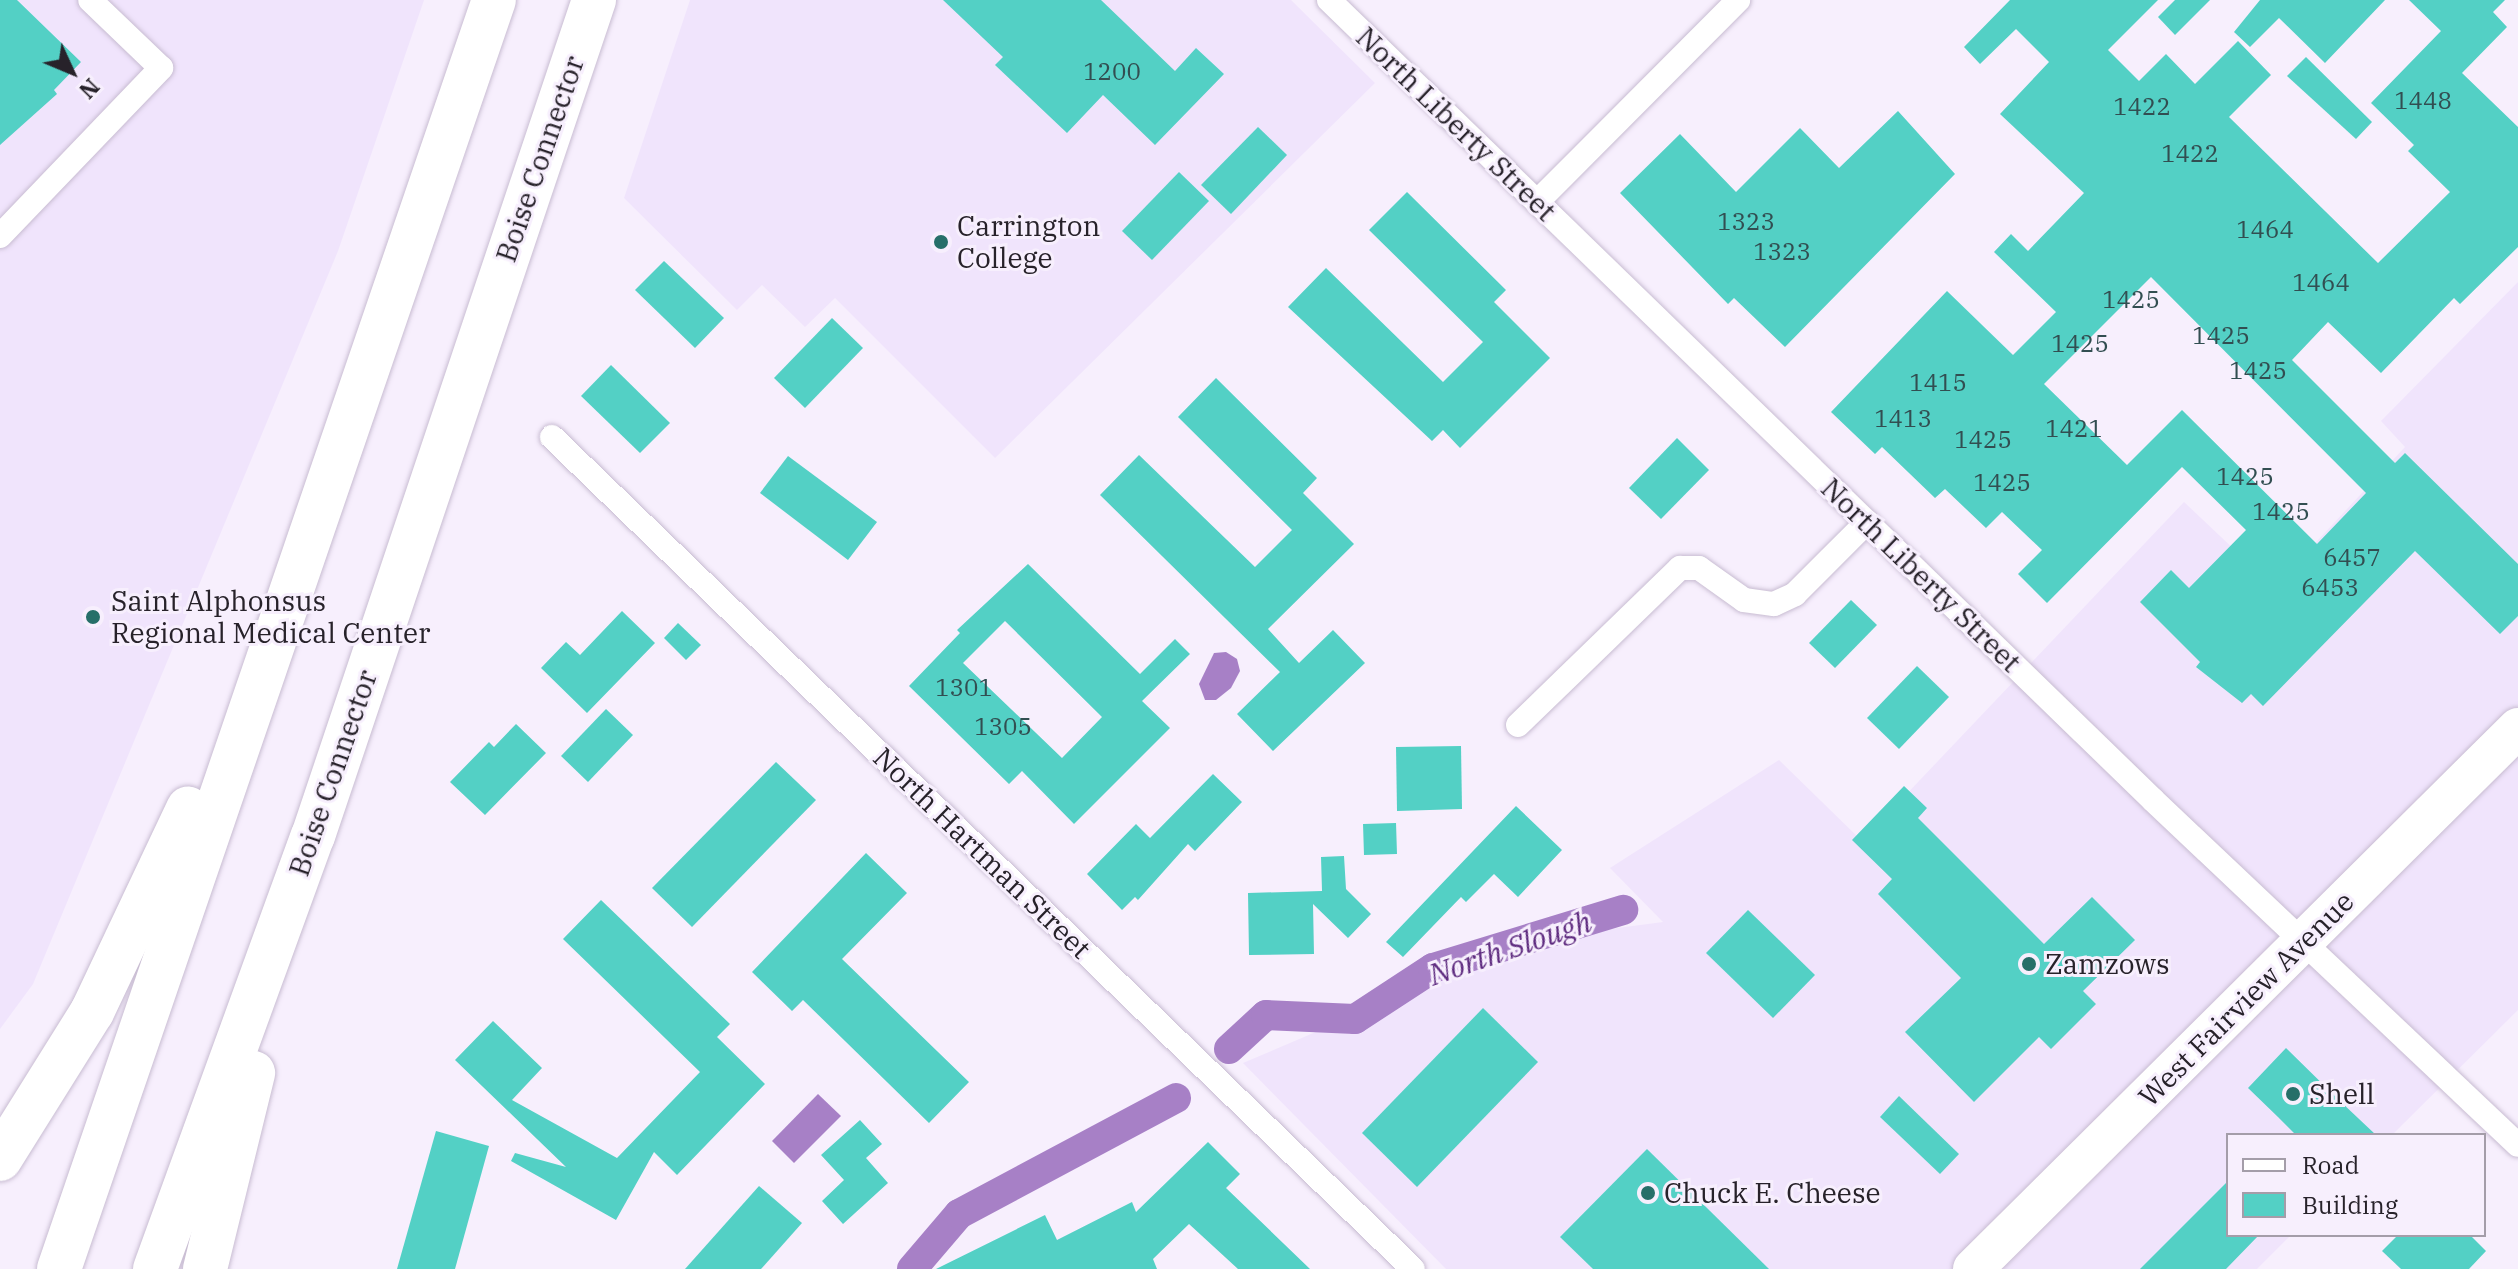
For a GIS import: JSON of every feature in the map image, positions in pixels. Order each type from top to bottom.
[{"type":"highway","points":[[59,1269],[275,627],[494,0]]},
{"type":"highway","name":"Boise Connector","points":[[155,1269],[313,836],[594,0]]},
{"type":"highway","points":[[0,1159],[92,1012],[275,627]]},
{"type":"highway","points":[[205,1269],[313,836]]},
{"type":"main road","name":"West Fairview Avenue","points":[[1973,1269],[2518,728]]},
{"type":"street","points":[[0,236],[161,68],[90,0]]},
{"type":"street","name":"North Liberty Street","points":[[1329,0],[1867,522],[2518,1145]]},
{"type":"street","points":[[1537,202],[1738,0]]},
{"type":"street","name":"North Hartman Street","points":[[552,437],[1413,1269]]},
{"type":"street","points":[[1518,725],[1680,568],[1699,568],[1744,600],[1774,604],[1795,594],[1867,522]]},
{"type":"shaded area","name":"Saint Alphonsus Regional Medical Center","points":[[0,0],[424,0],[338,251],[33,984],[0,1029]]},
{"type":"shaded area","name":"Carrington College","points":[[690,0],[1291,0],[1375,83],[995,458],[835,298],[805,327],[762,285],[737,310],[624,198]]},
{"type":"shaded area","points":[[2518,282],[2518,1010],[2394,1133],[2226,1133],[2226,1237],[2289,1237],[2257,1269],[1446,1269],[1243,1063],[1534,939],[1663,922],[1610,868],[1779,760],[1862,841],[2184,502],[2274,587],[2405,447],[2381,421]]},
{"type":"shaded area","points":[[1226,652],[1237,659],[1240,671],[1231,688],[1216,700],[1205,700],[1199,684],[1214,653]]},
{"type":"shaded area","points":[[818,1094],[841,1116],[794,1163],[772,1141]]},
{"type":"building","points":[[0,0],[17,0],[81,62],[54,90],[57,94],[0,145]]},
{"type":"building","points":[[943,0],[1101,0],[1175,71],[1196,48],[1224,74],[1155,145],[1103,95],[1067,133],[995,65],[1003,57]]},
{"type":"building","points":[[2010,0],[2158,0],[2108,50],[2139,81],[2166,54],[2195,84],[2238,41],[2271,75],[2229,117],[2378,263],[2450,192],[2408,151],[2414,145],[2371,103],[2441,31],[2409,0],[2505,0],[2493,12],[2507,27],[2462,73],[2518,127],[2518,247],[2460,304],[2454,298],[2381,373],[2328,322],[2292,360],[2395,463],[2405,453],[2518,564],[2518,616],[2500,634],[2415,551],[2263,706],[2251,694],[2242,703],[2196,667],[2200,662],[2140,602],[2171,570],[2189,588],[2246,530],[2182,467],[2047,603],[2018,574],[2042,550],[2002,512],[1986,528],[1945,489],[1935,498],[1882,447],[1875,454],[1831,412],[1947,291],[2013,355],[2056,312],[1994,252],[2011,234],[2028,251],[2084,193],[2000,114],[2049,62],[2016,29],[1980,64],[1964,47]],"holes":[[[2151,277],[2366,493],[2317,544],[2182,410],[2127,465],[2044,384]]]},
{"type":"building","points":[[2175,0],[2210,0],[2175,35],[2158,17]]},
{"type":"building","points":[[2260,0],[2385,0],[2325,63],[2279,18],[2250,47],[2234,32]]},
{"type":"building","points":[[2306,57],[2372,122],[2356,139],[2287,76]]},
{"type":"building","points":[[1898,111],[1955,174],[1785,347],[1734,298],[1728,304],[1620,193],[1680,134],[1736,192],[1800,128],[1839,168]]},
{"type":"building","points":[[1258,127],[1287,155],[1231,214],[1201,185]]},
{"type":"building","points":[[1179,172],[1209,201],[1152,260],[1122,231]]},
{"type":"building","points":[[1407,192],[1506,290],[1494,302],[1550,358],[1460,448],[1443,430],[1432,441],[1288,307],[1326,268],[1443,382],[1483,342],[1369,230]]},
{"type":"building","points":[[664,261],[724,318],[695,348],[635,290]]},
{"type":"building","points":[[832,318],[863,348],[805,408],[774,378]]},
{"type":"building","points":[[611,365],[670,423],[640,453],[581,396]]},
{"type":"building","points":[[1216,378],[1317,478],[1303,493],[1354,544],[1268,629],[1299,663],[1333,630],[1365,663],[1273,751],[1237,714],[1280,672],[1100,495],[1139,455],[1255,567],[1292,530],[1178,417]]},
{"type":"building","points":[[1677,438],[1709,470],[1661,519],[1629,488]]},
{"type":"building","points":[[788,456],[877,522],[848,560],[760,493]]},
{"type":"building","points":[[1028,564],[1140,674],[1175,639],[1190,654],[1142,701],[1170,728],[1074,824],[1022,771],[1009,784],[909,686],[960,633],[957,630]],"holes":[[[1005,621],[1102,717],[1062,758],[963,663]]]},
{"type":"building","points":[[1851,600],[1877,625],[1835,668],[1809,643]]},
{"type":"building","points":[[622,611],[655,643],[587,713],[541,668],[566,642],[580,655]]},
{"type":"building","points":[[678,623],[701,645],[686,660],[664,638]]},
{"type":"building","points":[[1917,666],[1949,697],[1899,749],[1867,718]]},
{"type":"building","points":[[606,709],[633,735],[588,782],[561,756]]},
{"type":"building","points":[[516,724],[546,753],[485,815],[450,782],[489,742],[494,747]]},
{"type":"building","points":[[1461,746],[1462,809],[1397,811],[1396,747]]},
{"type":"building","points":[[776,762],[816,800],[692,927],[652,888]]},
{"type":"building","points":[[1213,774],[1242,802],[1195,851],[1188,844],[1138,900],[1135,897],[1122,910],[1087,874],[1136,824],[1150,838]]},
{"type":"building","name":"Zamzows","points":[[1904,786],[1927,808],[1918,818],[2044,944],[2092,897],[2135,940],[2083,991],[2096,1004],[2051,1049],[2039,1037],[1974,1102],[1905,1032],[1961,978],[1878,894],[1892,879],[1852,840]]},
{"type":"building","points":[[1516,806],[1562,850],[1518,897],[1494,874],[1466,902],[1461,897],[1403,957],[1386,942]]},
{"type":"building","points":[[1396,823],[1397,854],[1364,855],[1363,824]]},
{"type":"building","points":[[866,853],[907,893],[842,959],[969,1082],[929,1123],[803,1000],[792,1011],[752,972]]},
{"type":"building","points":[[1344,856],[1346,889],[1371,914],[1348,938],[1313,904],[1314,954],[1249,955],[1248,893],[1322,891],[1321,857]]},
{"type":"building","points":[[601,900],[730,1024],[717,1037],[765,1084],[677,1175],[654,1152],[616,1220],[511,1161],[515,1153],[566,1167],[455,1060],[493,1021],[542,1068],[512,1100],[617,1158],[700,1072],[563,939]]},
{"type":"building","points":[[1748,910],[1815,975],[1773,1018],[1706,953]]},
{"type":"building","points":[[1483,1008],[1538,1062],[1417,1187],[1362,1133]]},
{"type":"building","name":"Shell","points":[[2286,1048],[2374,1133],[2294,1133],[2248,1088]]},
{"type":"building","points":[[1899,1096],[1959,1154],[1940,1174],[1880,1117]]},
{"type":"building","points":[[860,1120],[882,1144],[866,1158],[888,1183],[843,1224],[822,1201],[844,1180],[821,1155]]},
{"type":"building","points":[[436,1131],[489,1146],[455,1269],[397,1269]]},
{"type":"building","points":[[1208,1142],[1240,1174],[1226,1188],[1310,1269],[1238,1269],[1189,1224],[1153,1259],[1157,1269],[936,1269],[1045,1215],[1057,1240],[1132,1202],[1136,1212]]},
{"type":"building","name":"Chuck E. Cheese","points":[[1647,1149],[1769,1269],[1593,1269],[1560,1237]]},
{"type":"building","points":[[2226,1183],[2226,1237],[2257,1237],[2226,1269],[2140,1269]]},
{"type":"building","points":[[759,1186],[802,1223],[761,1269],[685,1269]]},
{"type":"building","points":[[2396,1237],[2472,1237],[2486,1251],[2469,1269],[2401,1269],[2382,1251]]},
{"type":"waterway","name":"North Slough","points":[[1229,1049],[1266,1015],[1355,1019],[1433,968],[1623,910]]},
{"type":"waterway","name":"North Slough","points":[[912,1269],[959,1214],[1176,1098]]},
{"type":"place","name":"Carrington College","points":[[941,242]]},
{"type":"place","name":"Saint Alphonsus Regional Medical Center","points":[[93,617]]},
{"type":"place","name":"Zamzows","points":[[2029,964]]},
{"type":"place","name":"Shell","points":[[2293,1094]]},
{"type":"place","name":"Chuck E. Cheese","points":[[1648,1193]]}]
